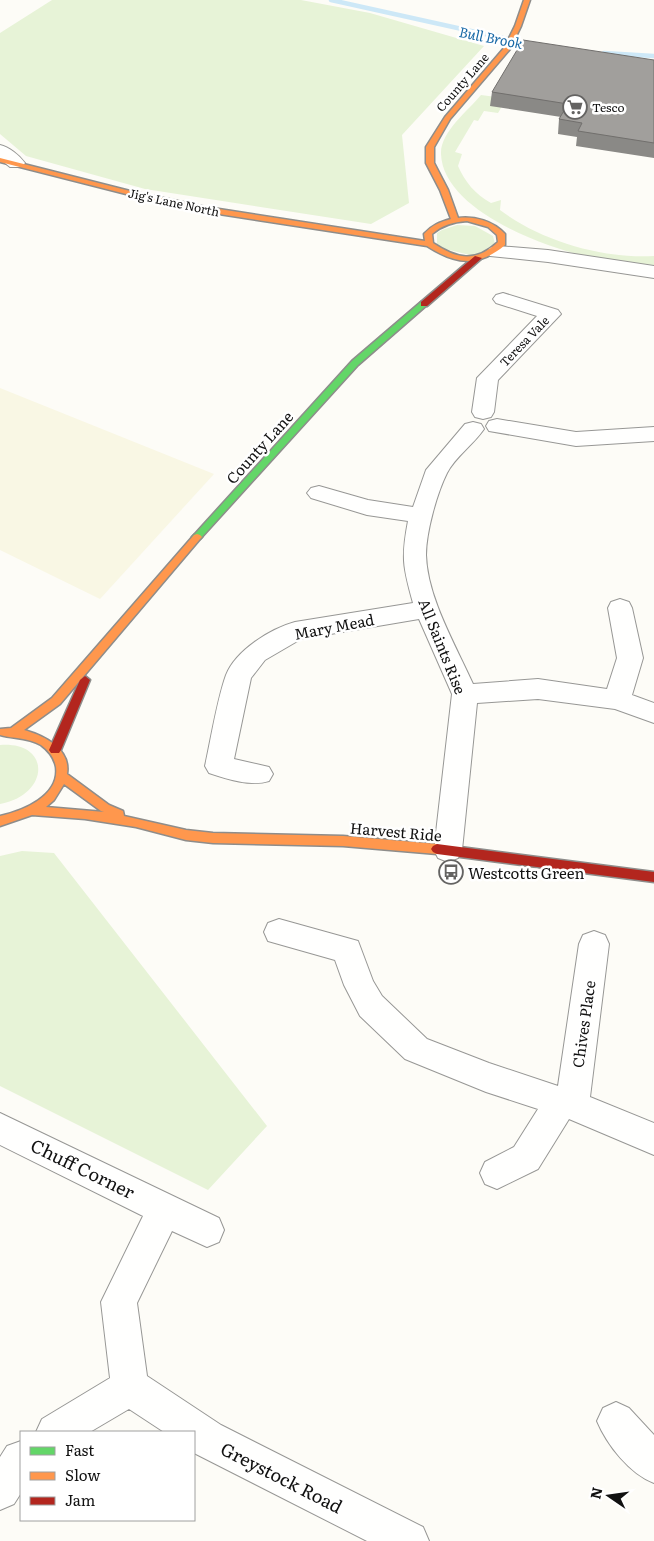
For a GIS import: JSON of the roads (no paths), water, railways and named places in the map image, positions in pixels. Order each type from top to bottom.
[{"type":"street","name":"County Lane","points":[[454,220],[452,206],[429,161],[430,146],[465,96],[507,50],[521,21],[527,0]]},
{"type":"street","points":[[0,150],[8,162]]},
{"type":"street","name":"Jig's Lane North","points":[[8,162],[173,203],[307,228],[350,232],[429,244]]},
{"type":"street","name":"County Lane","points":[[440,181],[480,221]]},
{"type":"street","points":[[454,220],[480,221],[491,225],[499,242]]},
{"type":"street","name":"Jig's Lane North","points":[[350,232],[415,230],[435,227],[454,220]]},
{"type":"street","points":[[435,227],[428,234],[429,244],[443,263],[443,288]]},
{"type":"street","points":[[443,263],[478,258],[499,242]]},
{"type":"street","points":[[499,242],[573,260],[654,272]]},
{"type":"street","name":"County Lane","points":[[15,731],[56,700],[158,580],[355,364],[478,258]]},
{"type":"street","name":"Teresa Vale","points":[[484,422],[488,378],[550,314],[503,299]]},
{"type":"street","points":[[484,422],[576,439],[654,434]]},
{"type":"street","name":"All Saints Rise","points":[[448,850],[465,694],[427,609],[417,575],[414,554],[421,516],[437,470],[484,422]]},
{"type":"street","points":[[319,493],[367,507],[421,516]]},
{"type":"street","points":[[617,700],[630,658],[620,608]]},
{"type":"street","name":"Mary Mead","points":[[259,774],[219,766],[239,676],[256,654],[295,631],[427,609]]},
{"type":"street","name":"County Lane","points":[[55,750],[86,678],[110,637]]},
{"type":"street","points":[[465,694],[538,689],[617,700],[654,713]]},
{"type":"street","points":[[0,733],[15,731],[39,737],[55,750],[62,764],[62,776],[52,796],[35,811],[0,822]]},
{"type":"street","name":"Harvest Ride","points":[[62,776],[105,808],[136,822],[161,830],[213,838],[343,842],[448,850],[654,878]]},
{"type":"street","name":"Harvest Ride","points":[[35,811],[85,814],[136,822]]},
{"type":"street","points":[[279,932],[347,950],[359,985],[370,1006],[416,1049],[486,1077],[566,1103],[654,1139]]},
{"type":"street","name":"Chives Place","points":[[566,1103],[594,944]]},
{"type":"street","points":[[497,1173],[526,1158],[566,1103]]},
{"type":"street","name":"Chuff Corner","points":[[0,1128],[165,1209]]},
{"type":"street","points":[[57,1431],[130,1387],[119,1302],[165,1209],[206,1230]]},
{"type":"street","name":"Greystock Road","points":[[130,1387],[208,1439],[409,1541]]},
{"type":"street","points":[[616,1421],[654,1464]]},
{"type":"street","points":[[0,1490],[20,1461]]},
{"type":"waterway","name":"Bull Brook","points":[[331,0],[530,44]]},
{"type":"waterway","name":"Bull Brook","points":[[604,53],[654,56]]},
{"type":"place","name":"Tesco","points":[[575,107]]},
{"type":"place","name":"Westcotts Green","points":[[451,872]]}]
